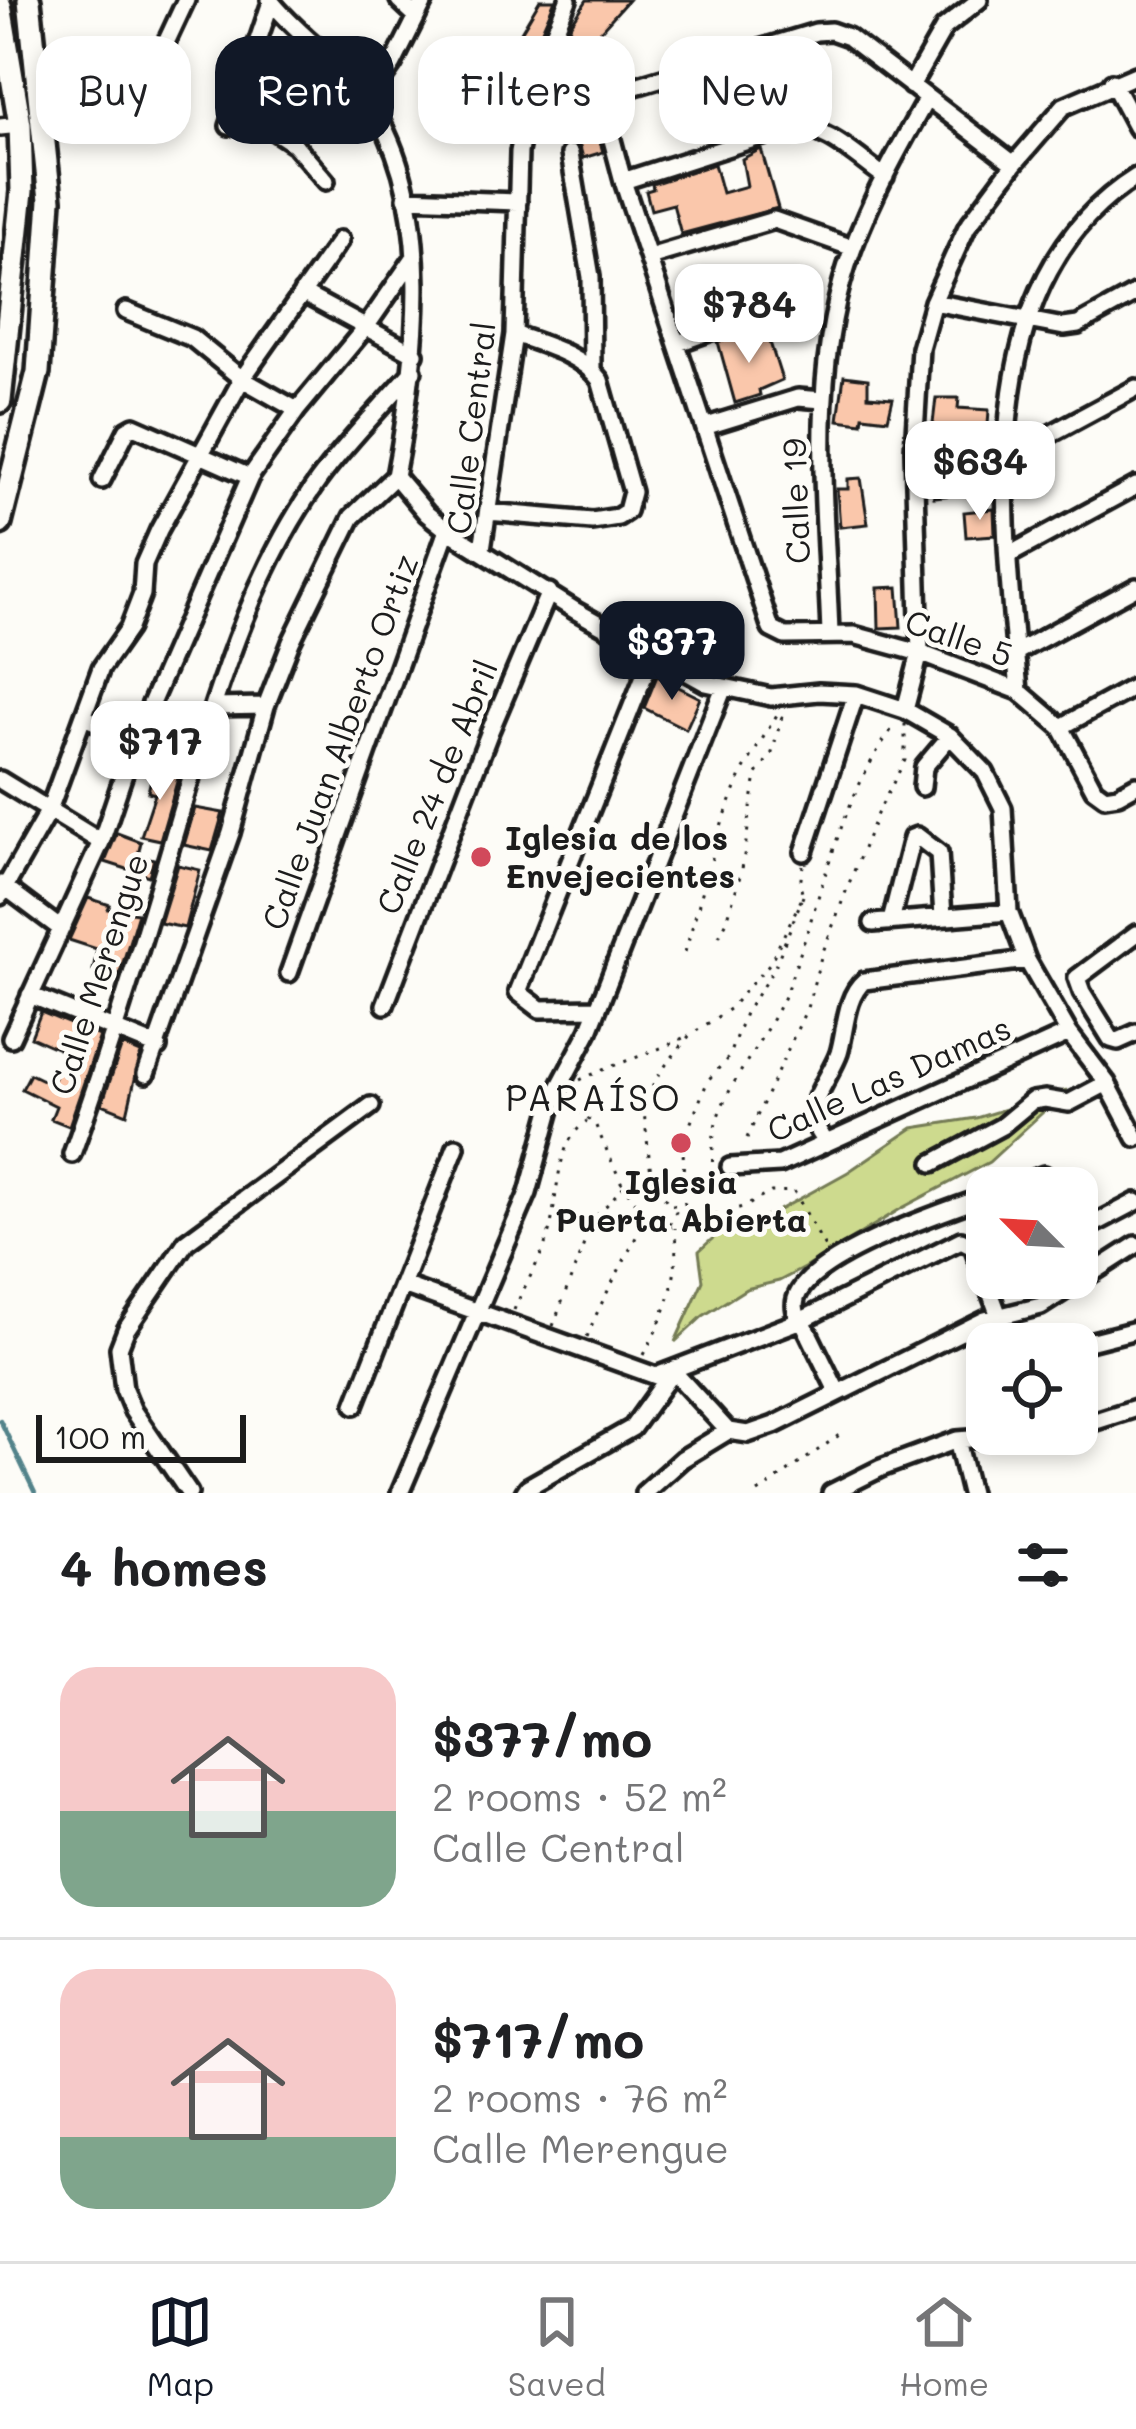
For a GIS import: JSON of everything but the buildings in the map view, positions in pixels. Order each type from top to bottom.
[{"type":"highway","points":[[0,523],[38,372],[50,200],[29,0]]},
{"type":"highway","points":[[0,5],[10,126],[22,191],[0,401]]},
{"type":"street","points":[[169,36],[186,0]]},
{"type":"street","points":[[399,0],[416,16]]},
{"type":"street","points":[[394,54],[425,0]]},
{"type":"street","name":"Calle Central","points":[[568,0],[532,85],[519,152],[514,334],[482,549],[706,683],[771,698],[819,692],[856,694],[905,710],[950,736],[985,772],[1003,808],[1009,912],[1027,960],[1069,1033],[1107,1083],[1136,1138]]},
{"type":"street","points":[[911,86],[944,28],[979,0]]},
{"type":"street","points":[[259,36],[271,1],[305,36]]},
{"type":"street","points":[[824,400],[798,398],[707,426],[622,181],[602,108],[608,94],[831,31],[848,38],[1013,164]]},
{"type":"street","points":[[905,710],[920,652],[914,451],[920,348],[933,302],[967,227],[1064,106],[1136,75]]},
{"type":"street","points":[[1112,82],[1136,127]]},
{"type":"street","name":"Calle 19","points":[[830,634],[824,400],[843,280],[885,176],[927,98]]},
{"type":"street","points":[[622,181],[806,126],[821,131],[885,176]]},
{"type":"street","points":[[294,144],[326,182]]},
{"type":"street","points":[[146,1074],[231,833],[266,706],[316,586],[352,518],[395,476],[414,362],[413,259],[406,198],[388,144]]},
{"type":"street","points":[[570,154],[591,277],[592,369]]},
{"type":"street","points":[[1019,691],[1006,458],[1025,321],[1076,229],[1106,196],[1136,177]]},
{"type":"street","points":[[406,198],[518,202]]},
{"type":"street","points":[[649,257],[774,220],[853,248]]},
{"type":"street","points":[[61,929],[2,889],[49,810],[101,668],[129,628],[142,594],[144,564],[199,454],[242,379],[340,240]]},
{"type":"street","points":[[11,1038],[101,842],[136,738],[250,477],[413,259]]},
{"type":"street","points":[[302,293],[366,327],[414,362]]},
{"type":"street","points":[[933,302],[1025,321],[1078,325],[1136,293]]},
{"type":"street","points":[[127,311],[192,338],[242,379],[297,410]]},
{"type":"street","points":[[678,344],[752,317]]},
{"type":"street","points":[[488,512],[592,520],[619,517],[627,511],[632,491],[600,380],[592,369],[514,334]]},
{"type":"street","name":"Calle Merengue","points":[[72,1154],[116,1030],[201,743],[246,619],[317,481],[414,362]]},
{"type":"street","points":[[1006,458],[1136,388]]},
{"type":"street","points":[[102,480],[127,430],[134,426],[250,477]]},
{"type":"street","name":"Calle 5","points":[[707,426],[766,618],[778,635],[854,635],[920,652],[1019,691],[1061,727],[1094,789],[1105,797],[1136,785]]},
{"type":"street","points":[[395,476],[446,530],[482,549]]},
{"type":"street","points":[[1009,555],[1136,486]]},
{"type":"street","name":"Calle Juan Alberto Ortiz","points":[[289,974],[446,530]]},
{"type":"street","points":[[1016,652],[1136,586]]},
{"type":"street","name":"Calle 24 de Abril","points":[[385,1005],[549,592]]},
{"type":"street","points":[[597,1008],[540,1009],[518,992],[648,666],[659,658]]},
{"type":"street","points":[[1061,727],[1136,686]]},
{"type":"street","points":[[400,1493],[528,1193],[555,1095],[589,1030],[724,687]]},
{"type":"street","points":[[804,851],[856,694]]},
{"type":"street","points":[[214,707],[266,706]]},
{"type":"street","points":[[83,717],[136,738],[201,743]]},
{"type":"street","points":[[922,787],[924,767],[950,736]]},
{"type":"street","points":[[0,780],[101,842]]},
{"type":"street","points":[[891,921],[900,876],[912,838],[917,836],[939,854],[943,917]]},
{"type":"street","points":[[873,923],[1009,912]]},
{"type":"street","points":[[1132,1036],[1112,1039],[1077,978],[1136,934]]},
{"type":"street","points":[[825,1141],[813,1114],[818,1093],[837,1059],[855,988],[864,981],[1027,960]]},
{"type":"street","points":[[30,995],[158,1047]]},
{"type":"street","name":"Calle Las Damas","points":[[730,1168],[780,1165],[1069,1033]]},
{"type":"street","points":[[933,1163],[1002,1126],[1032,1101],[1069,1103],[1107,1083]]},
{"type":"street","points":[[189,1493],[124,1389],[119,1348],[126,1330],[186,1242],[371,1106]]},
{"type":"street","points":[[355,1405],[456,1147]]},
{"type":"street","points":[[1098,1222],[1136,1202]]},
{"type":"street","points":[[838,1394],[800,1320],[797,1294],[829,1267],[903,1227],[966,1204]]},
{"type":"street","points":[[404,1285],[656,1376],[800,1320],[961,1240],[966,1242]]},
{"type":"street","points":[[674,1371],[728,1431],[748,1434],[999,1316],[1041,1306],[1136,1245]]},
{"type":"street","points":[[994,1299],[999,1316]]},
{"type":"street","points":[[1098,1340],[1136,1330]]},
{"type":"street","points":[[524,1493],[632,1429],[674,1371]]},
{"type":"street","points":[[1098,1420],[1136,1408]]},
{"type":"street","points":[[644,1493],[682,1460],[728,1431]]},
{"type":"street","points":[[830,1493],[881,1468],[966,1439]]},
{"type":"street","points":[[957,1440],[970,1493]]},
{"type":"path","points":[[719,936],[728,921],[742,869],[756,775],[772,753],[788,695]]},
{"type":"path","points":[[686,952],[722,823],[743,771],[788,695]]},
{"type":"path","points":[[747,1138],[807,1009],[821,957],[859,859],[905,760],[905,710]]},
{"type":"path","points":[[712,1174],[716,1120],[771,1027],[817,907],[834,843],[878,748],[905,710]]},
{"type":"path","points":[[689,1036],[643,1103],[651,1174],[669,1205],[684,1205],[683,1142],[708,1080],[728,1058],[745,1013],[774,969],[803,896],[804,851]]},
{"type":"path","points":[[803,896],[770,962],[729,1009],[689,1036],[646,1057],[606,1068],[555,1095],[595,1124],[624,1186],[646,1216],[668,1228],[746,1206],[770,1192],[794,1191],[822,1239],[829,1267]]},
{"type":"path","points":[[508,1322],[548,1238],[567,1148],[578,1127],[589,1119]]},
{"type":"path","points":[[548,1339],[592,1220],[624,1186]]},
{"type":"path","points":[[668,1228],[680,1205]]},
{"type":"path","points":[[582,1350],[597,1309],[623,1269],[646,1216]]},
{"type":"path","points":[[636,1371],[672,1298],[675,1226]]},
{"type":"path","points":[[758,1493],[842,1433]]},
{"type":"green space","points":[[1067,1090],[989,1162],[966,1167],[966,1174],[804,1268],[779,1281],[746,1289],[703,1316],[675,1342],[703,1281],[699,1251],[723,1229],[772,1214],[848,1172],[913,1128],[976,1118]]},
{"type":"waterway","points":[[0,1420],[35,1493]]},
{"type":"place","name":"Iglesia de los Envejecientes","points":[[481,857]]},
{"type":"place","name":"Iglesia Puerta Abierta","points":[[681,1143]]},
{"type":"district","name":"PARAÍSO","points":[[594,1098]]}]
